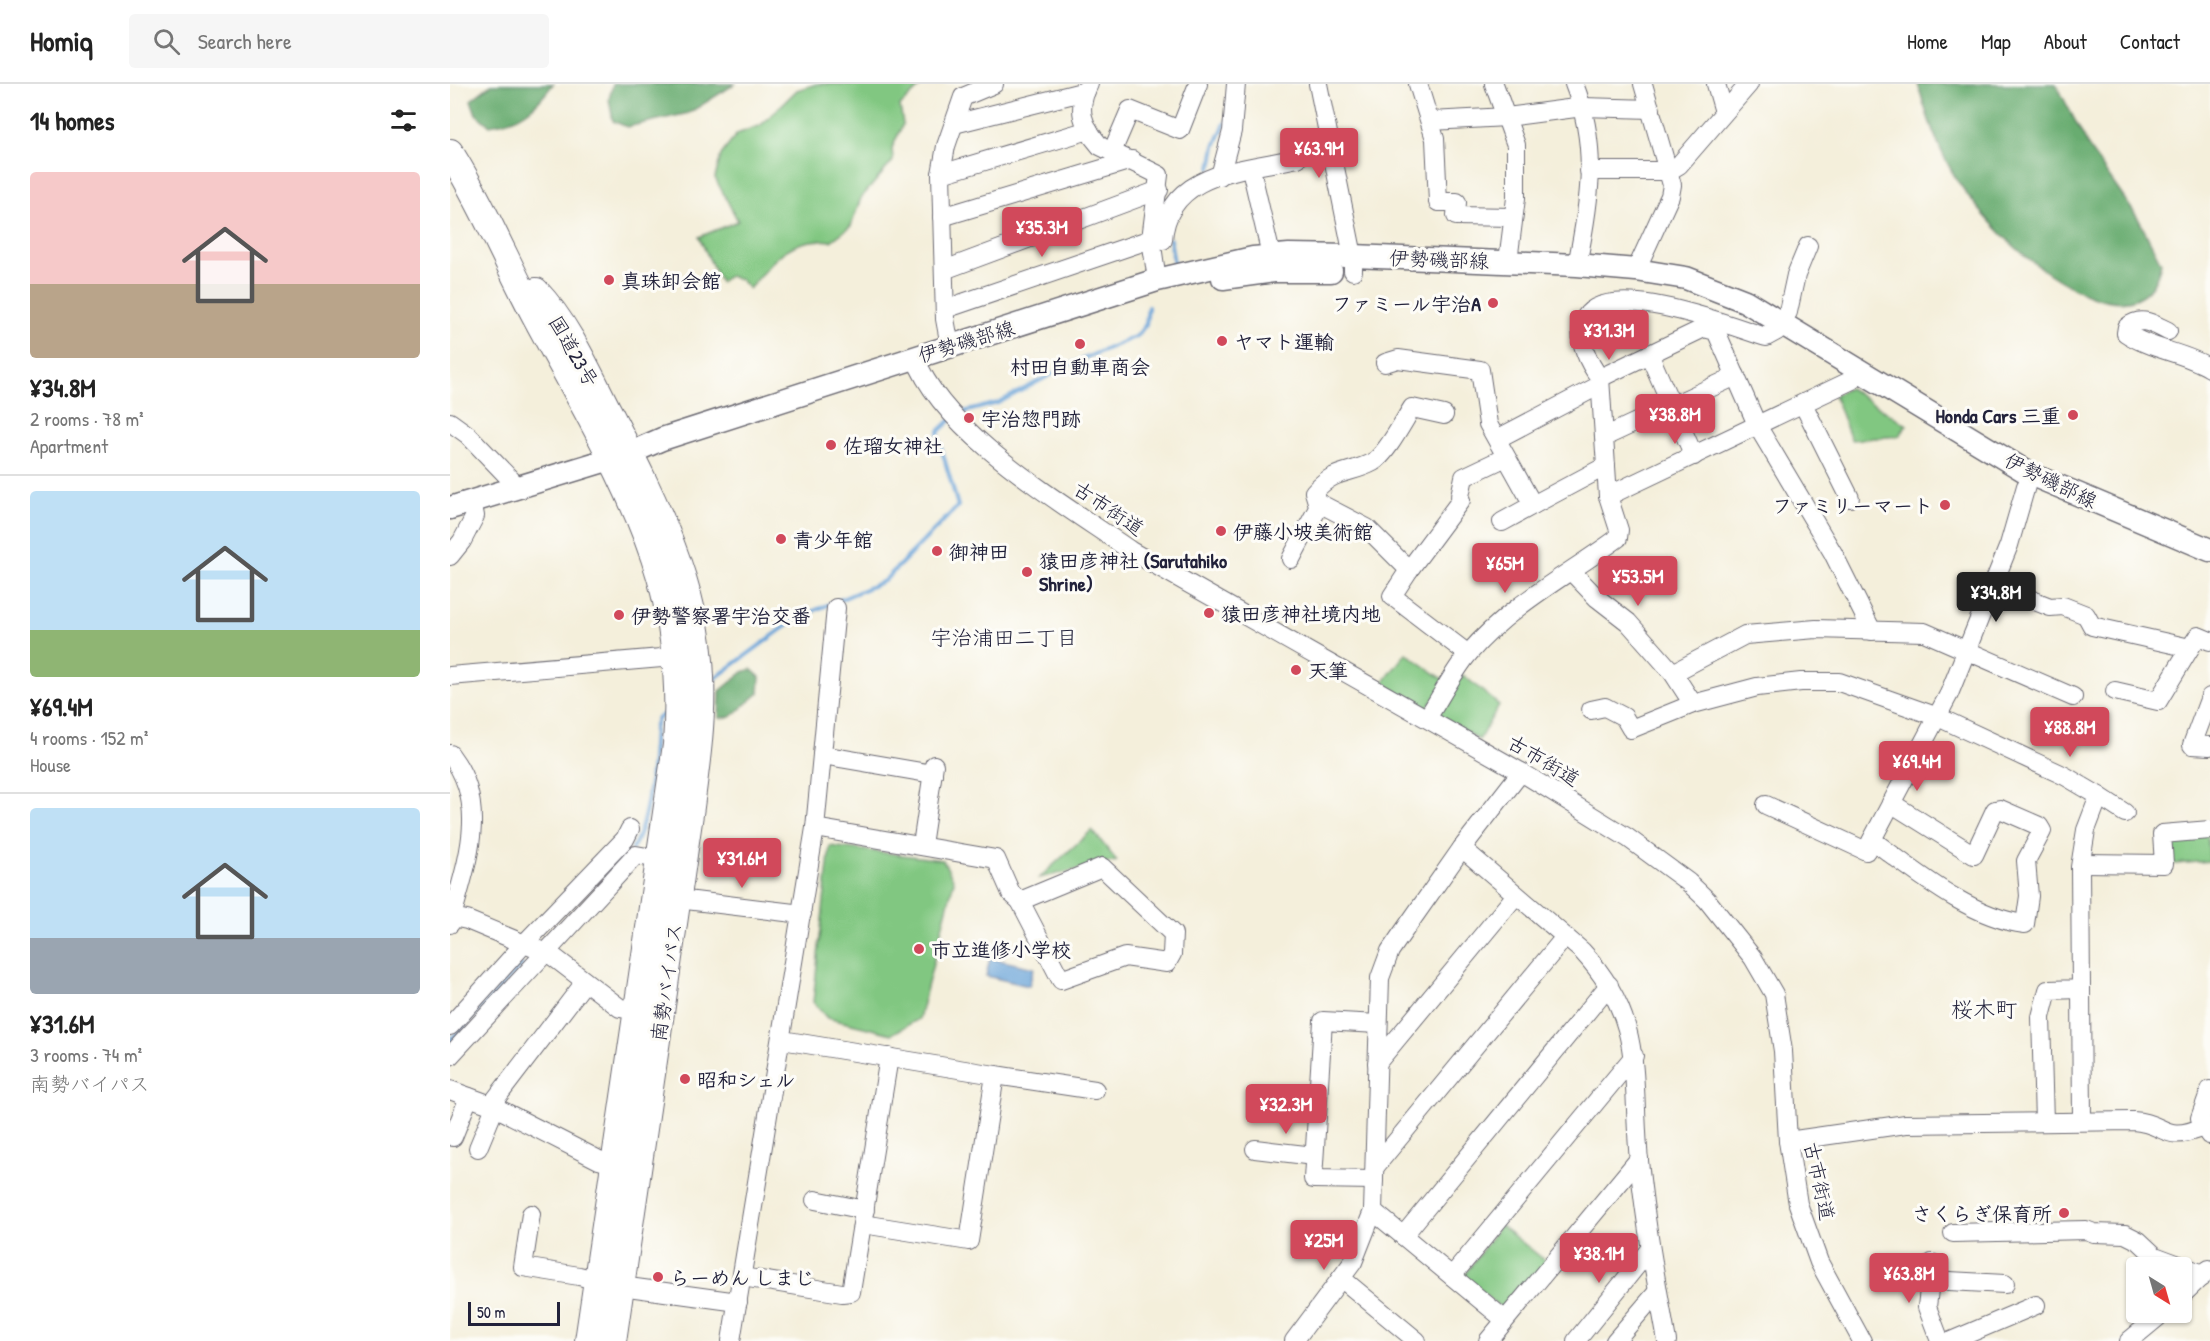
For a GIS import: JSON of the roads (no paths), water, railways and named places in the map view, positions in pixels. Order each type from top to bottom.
[{"type":"highway","name":"国道23号","points":[[454,169],[620,456]]},
{"type":"highway","name":"南勢バイパス","points":[[593,1341],[609,1282],[678,899],[698,758],[701,705],[692,662],[660,578],[620,456]]},
{"type":"highway","name":"南勢バイパス","points":[[609,1282],[614,1164],[659,860],[678,719],[678,690],[692,662]]},
{"type":"main road","name":"伊勢磯部線","points":[[917,363],[950,346],[1163,278],[1271,255],[1353,263],[1637,282],[1680,289],[1780,327],[2030,474],[2210,550]]},
{"type":"main road","name":"伊勢磯部線","points":[[450,508],[620,456],[673,436],[917,363],[1220,278],[1353,263],[1508,261],[1636,270],[1686,278],[1745,301],[1852,380],[2026,486],[2210,563]]},
{"type":"street","points":[[950,346],[945,309],[942,164],[963,97],[994,84]]},
{"type":"street","points":[[1112,152],[1130,110],[1180,130],[1198,84]]},
{"type":"street","points":[[1220,176],[1232,131],[1236,84]]},
{"type":"street","points":[[1318,84],[1353,263]]},
{"type":"street","points":[[1418,84],[1435,140],[1437,202],[1457,202],[1456,216],[1513,218]]},
{"type":"street","points":[[1494,84],[1516,145],[1516,198],[1508,261]]},
{"type":"street","points":[[1574,84],[1583,107],[1589,139],[1590,201],[1577,265]]},
{"type":"street","points":[[1636,270],[1670,196],[1669,171],[1643,84]]},
{"type":"street","points":[[1716,84],[1724,112]]},
{"type":"street","points":[[1589,171],[1669,171],[1679,165],[1749,84]]},
{"type":"street","points":[[954,124],[1088,87]]},
{"type":"street","points":[[1088,87],[1081,99],[1081,109],[1089,130],[1100,146],[1159,175],[1159,190],[1151,239],[1163,278]]},
{"type":"street","points":[[1431,121],[1507,117],[1583,107],[1651,109]]},
{"type":"street","points":[[941,174],[1089,130]]},
{"type":"street","points":[[1163,278],[1162,250],[1170,209],[1185,190],[1202,180],[1298,158]]},
{"type":"street","points":[[942,217],[1132,160]]},
{"type":"street","points":[[1251,169],[1271,255]]},
{"type":"street","points":[[944,270],[1159,190]]},
{"type":"street","points":[[945,309],[1151,239]]},
{"type":"street","points":[[1427,718],[1468,654],[1494,626],[1524,602],[1572,572],[1618,538],[1616,519],[1608,496],[1600,382],[1581,334],[1588,314],[1601,306],[1637,302],[1701,315],[1766,337],[1780,327],[1788,312],[1796,274],[1808,246]]},
{"type":"street","points":[[2168,332],[2146,320],[2134,321],[2127,327],[2126,333],[2140,342],[2170,350],[2210,368]]},
{"type":"street","points":[[1497,439],[1649,354],[1704,328],[1716,331],[1758,427],[1833,553],[1872,631]]},
{"type":"street","points":[[1649,354],[1694,456]]},
{"type":"street","points":[[1385,363],[1398,359],[1480,370],[1488,424],[1533,505]]},
{"type":"street","name":"古市街道","points":[[917,363],[949,411],[971,434],[1079,516],[1131,551],[1521,772],[1628,838],[1688,882],[1707,900],[1753,958],[1774,994],[1783,1051],[1788,1140],[1794,1186],[1808,1231],[1831,1286],[1862,1341]]},
{"type":"street","points":[[1604,437],[1736,376]]},
{"type":"street","points":[[1608,496],[1758,427],[1852,380]]},
{"type":"street","points":[[1803,405],[1850,498]]},
{"type":"street","points":[[1410,570],[1367,528],[1320,504],[1314,492],[1335,474],[1357,469],[1379,458],[1412,408],[1444,415]]},
{"type":"street","points":[[450,422],[468,435],[518,487]]},
{"type":"street","points":[[1468,654],[1392,596],[1460,498],[1464,477],[1506,457]]},
{"type":"street","points":[[1502,522],[1606,466]]},
{"type":"street","points":[[1766,805],[1866,851],[1938,717],[2009,545],[2026,486]]},
{"type":"street","points":[[450,556],[462,541],[475,516],[472,501]]},
{"type":"street","points":[[1291,559],[1320,504]]},
{"type":"street","points":[[1572,572],[1604,604],[1628,622],[1673,673],[1693,704]]},
{"type":"street","points":[[1992,584],[2050,607],[2063,606],[2086,615],[2092,626],[2190,648]]},
{"type":"street","points":[[731,1341],[815,828],[836,608]]},
{"type":"street","points":[[1673,673],[1745,635],[1816,629],[1924,632],[2073,697]]},
{"type":"street","points":[[2115,691],[2158,701],[2198,636],[2210,641]]},
{"type":"street","points":[[450,676],[692,662]]},
{"type":"street","points":[[1591,710],[1605,707],[1624,717],[1631,729],[1693,704],[1757,687],[1801,682],[1839,682],[1938,717],[2065,776],[2126,813]]},
{"type":"street","points":[[2210,697],[2192,745],[2210,746]]},
{"type":"street","points":[[450,754],[467,784],[473,817],[472,841],[454,895],[451,920],[467,920],[534,949],[620,1008],[637,1011]]},
{"type":"street","points":[[822,755],[933,769],[922,845]]},
{"type":"street","points":[[1300,1339],[1357,1253],[1373,1211],[1380,978],[1390,951],[1462,848],[1521,772]]},
{"type":"street","points":[[2082,1120],[2080,867],[2083,863],[2086,830],[2100,796]]},
{"type":"street","points":[[1872,840],[1928,880],[1962,900],[1991,915],[2025,924],[2029,896],[2026,861],[2042,831],[2039,826],[2000,809],[1995,810],[1974,855],[1891,803]]},
{"type":"street","points":[[815,828],[996,859],[1011,893],[1020,901],[1061,980],[1111,960],[1125,957],[1167,963],[1172,954],[1173,934],[1102,867],[1020,901]]},
{"type":"street","points":[[450,1056],[625,839],[630,829]]},
{"type":"street","points":[[2083,863],[2163,864],[2162,834],[2210,830]]},
{"type":"street","points":[[1462,848],[1566,937],[1599,969],[1625,1019],[1634,1056],[1639,1159],[1650,1249],[1665,1340]]},
{"type":"street","points":[[450,1026],[636,855],[659,860]]},
{"type":"street","points":[[1377,1063],[1516,895]]},
{"type":"street","points":[[678,899],[802,914]]},
{"type":"street","points":[[1378,1024],[1323,1021],[1313,1179],[1374,1174],[1566,937]]},
{"type":"street","points":[[478,1148],[493,1106],[585,982]]},
{"type":"street","points":[[1403,1236],[1609,985]]},
{"type":"street","points":[[2044,1122],[2041,1017],[2048,990],[2081,989]]},
{"type":"street","points":[[782,1040],[1095,1090]]},
{"type":"street","points":[[1452,1276],[1634,1056]]},
{"type":"street","points":[[742,1277],[842,1293],[851,1292],[889,1057]]},
{"type":"street","points":[[815,1200],[864,1217],[969,1241],[995,1075]]},
{"type":"street","points":[[450,1090],[512,1113],[599,1160],[614,1164]]},
{"type":"street","points":[[1788,1140],[1906,1124],[1977,1125],[2082,1120],[2149,1122],[2167,1134],[2176,1136],[2207,1131],[2200,1118],[2210,1090]]},
{"type":"street","points":[[453,1137],[469,1096]]},
{"type":"street","points":[[1255,1149],[1314,1156]]},
{"type":"street","points":[[1488,1341],[1639,1159]]},
{"type":"street","points":[[1373,1211],[1505,1320]]},
{"type":"street","points":[[531,1214],[523,1267],[738,1302]]},
{"type":"street","points":[[1953,1233],[2086,1230],[2094,1233],[2125,1234],[2139,1241],[2155,1256],[2198,1272],[2206,1272]]},
{"type":"street","points":[[1576,1341],[1650,1249]]},
{"type":"street","points":[[2005,1284],[1931,1272],[1927,1307],[1941,1341],[2036,1305]]},
{"type":"street","points":[[2192,1285],[2206,1272]]},
{"type":"street","points":[[1341,1278],[1417,1341]]},
{"type":"street","points":[[1615,1341],[1658,1291]]},
{"type":"street","points":[[2129,1341],[2151,1323]]},
{"type":"water","points":[[990,958],[1034,968],[1029,986],[986,976]]},
{"type":"waterway","points":[[1211,168],[1215,146],[1225,123]]},
{"type":"waterway","points":[[1170,239],[1174,265]]},
{"type":"waterway","points":[[960,413],[998,403],[1071,364],[1137,336],[1146,324],[1148,307]]},
{"type":"waterway","points":[[710,682],[797,618],[884,581],[958,506],[938,437],[939,431],[952,419]]},
{"type":"waterway","points":[[632,849],[643,823],[646,807],[654,728],[657,719],[667,712]]},
{"type":"waterway","points":[[450,1041],[522,965]]},
{"type":"place","name":"真珠卸会館","points":[[609,280]]},
{"type":"place","name":"ファミール宇治A","points":[[1493,303]]},
{"type":"place","name":"ヤマト運輸","points":[[1222,341]]},
{"type":"place","name":"村田自動車商会","points":[[1080,344]]},
{"type":"place","name":"Honda Cars 三重","points":[[2073,415]]},
{"type":"place","name":"宇治惣門跡","points":[[969,418]]},
{"type":"place","name":"佐瑠女神社","points":[[831,445]]},
{"type":"place","name":"ファミリーマート","points":[[1945,505]]},
{"type":"place","name":"伊藤小坡美術館","points":[[1221,531]]},
{"type":"place","name":"青少年館","points":[[781,539]]},
{"type":"place","name":"御神田","points":[[937,551]]},
{"type":"place","name":"猿田彦神社 (Sarutahiko Shrine)","points":[[1027,572]]},
{"type":"place","name":"猿田彦神社境内地","points":[[1209,613]]},
{"type":"place","name":"伊勢警察署宇治交番","points":[[619,615]]},
{"type":"place","name":"天筆","points":[[1296,670]]},
{"type":"place","name":"市立進修小学校","points":[[919,949]]},
{"type":"place","name":"昭和シェル","points":[[685,1079]]},
{"type":"place","name":"さくらぎ保育所","points":[[2064,1213]]},
{"type":"place","name":"らーめん しまじ","points":[[658,1277]]},
{"type":"district","name":"宇治浦田二丁目","points":[[1004,637]]},
{"type":"district","name":"桜木町","points":[[1984,1009]]}]
